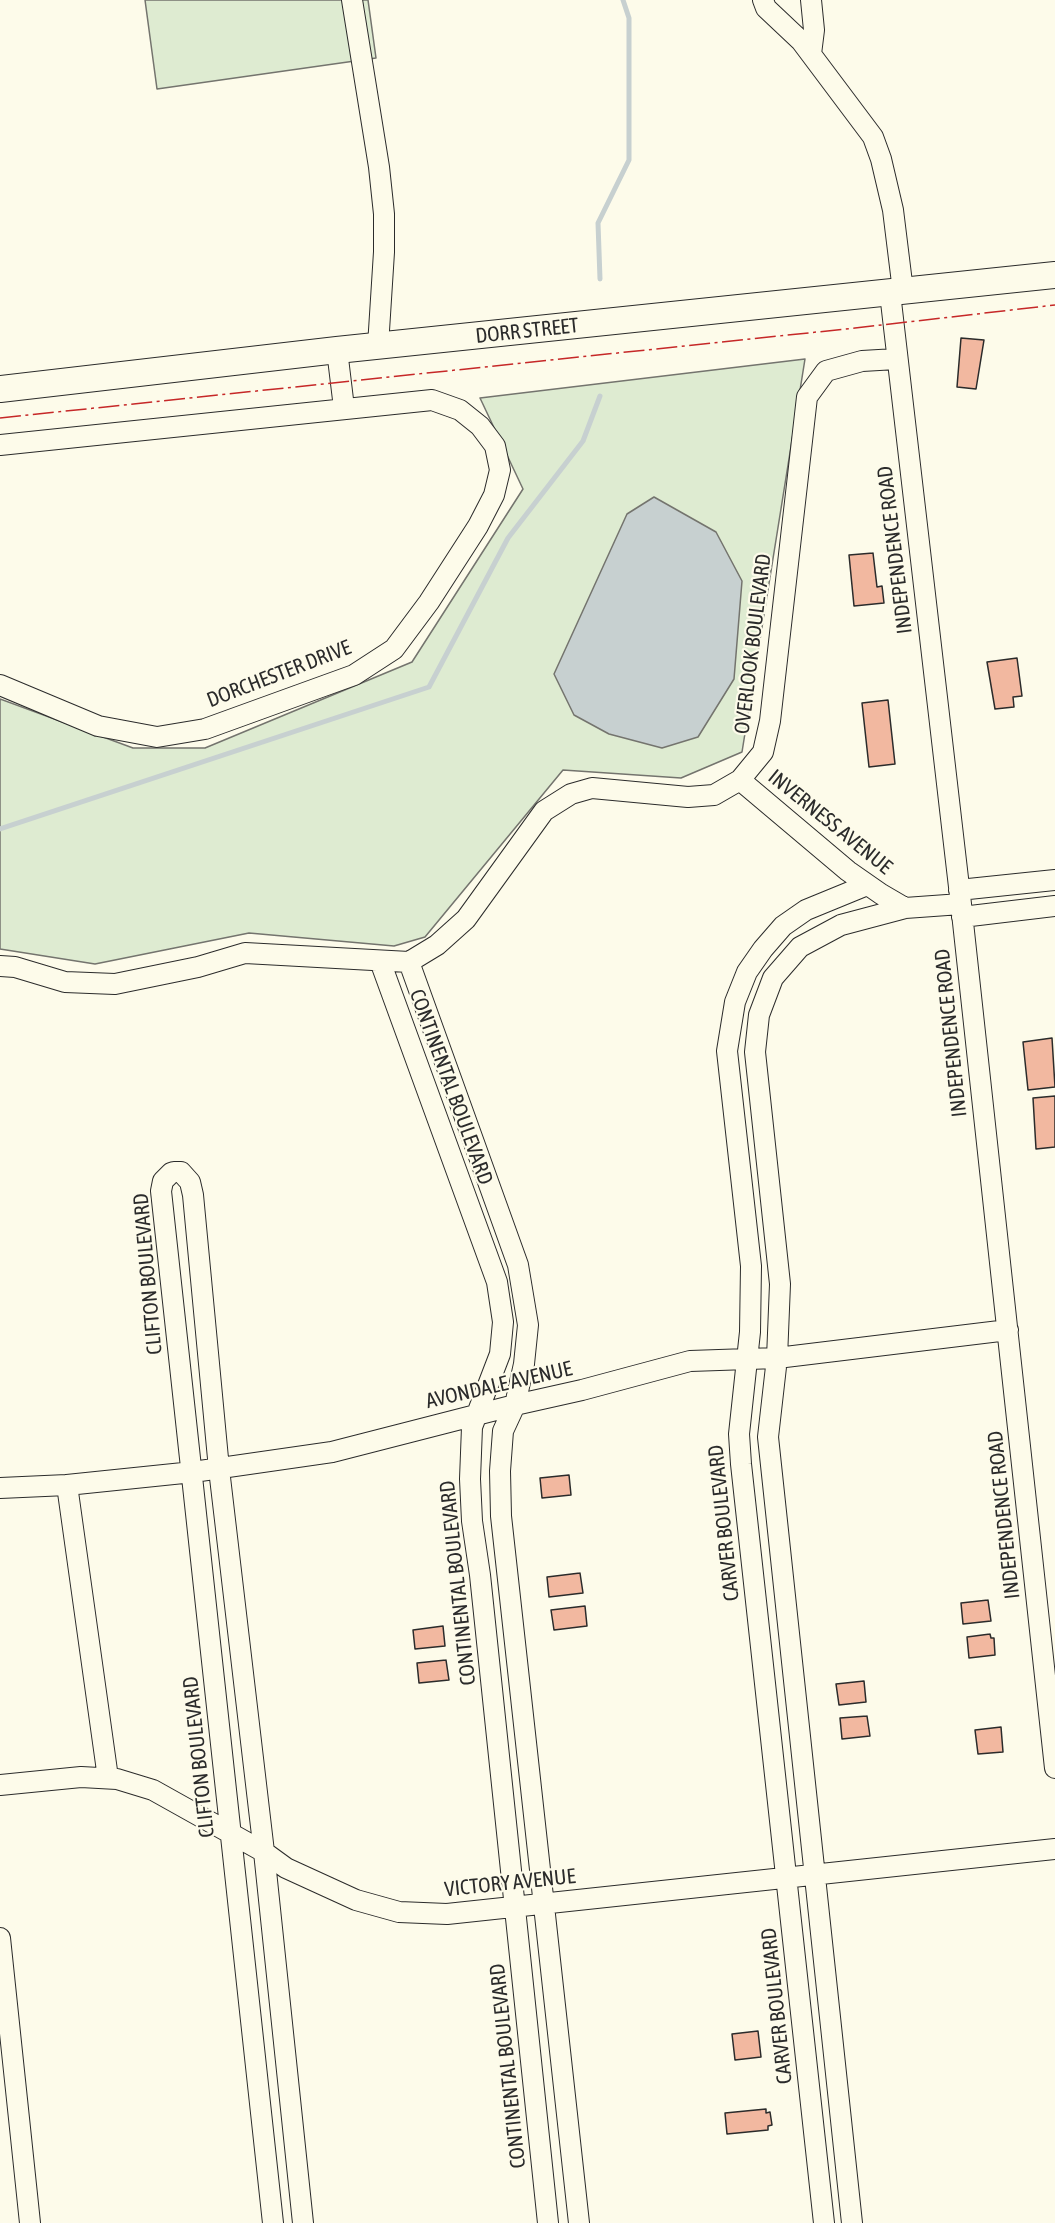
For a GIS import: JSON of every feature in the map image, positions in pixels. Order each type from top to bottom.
[{"type":"main road","name":"DORR STREET","points":[[0,389],[338,350],[1055,275]]},
{"type":"street","points":[[352,0],[379,167],[384,214],[378,346]]},
{"type":"street","name":"INDEPENDENCE ROAD","points":[[763,0],[766,8],[801,41],[873,136],[893,210],[896,359],[961,904],[1055,1768]]},
{"type":"street","points":[[810,0],[814,30],[811,54]]},
{"type":"street","points":[[338,350],[344,408]]},
{"type":"street","name":"OVERLOOK BOULEVARD","points":[[409,962],[437,945],[466,919],[544,811],[571,794],[592,788],[688,797],[714,795],[740,780],[763,752],[770,721],[807,397],[826,371],[862,361],[896,359]]},
{"type":"street","name":"DORCHESTER DRIVE","points":[[0,445],[432,400],[460,410],[480,426],[495,446],[500,470],[494,495],[478,526],[429,602],[394,649],[354,675],[205,729],[157,737],[98,726],[0,685]]},
{"type":"street","name":"INVERNESS AVENUE","points":[[740,780],[848,871],[905,908]]},
{"type":"street","points":[[961,904],[1055,880]]},
{"type":"street","name":"CARVER BOULEVARD","points":[[824,2223],[741,1464],[739,1434],[750,1332],[751,1266],[727,1051],[735,1002],[747,972],[763,949],[783,926],[806,910],[867,885]]},
{"type":"street","points":[[852,2223],[768,1437],[777,1358],[780,1284],[755,1052],[759,1014],[773,978],[800,947],[841,926],[905,908],[961,904],[1055,906]]},
{"type":"street","points":[[0,966],[15,967],[65,982],[115,984],[198,967],[245,953],[409,962]]},
{"type":"street","name":"CONTINENTAL BOULEVARD","points":[[380,961],[497,1282],[502,1322],[500,1354],[472,1427],[472,1521],[480,1575],[548,2223]]},
{"type":"street","name":"CONTINENTAL BOULEVARD","points":[[409,962],[518,1265],[528,1325],[524,1364],[514,1405],[503,1431],[500,1471],[501,1516],[579,2223]]},
{"type":"street","name":"CLIFTON BOULEVARD","points":[[273,2223],[161,1191],[163,1180],[171,1173],[181,1172],[190,1182],[193,1195],[219,1469],[264,1852],[303,2223]]},
{"type":"street","name":"AVONDALE AVENUE","points":[[0,1488],[67,1485],[193,1472],[332,1452],[690,1361],[777,1358],[1008,1330]]},
{"type":"street","points":[[67,1485],[108,1778]]},
{"type":"street","name":"VICTORY AVENUE","points":[[0,1785],[81,1777],[117,1779],[153,1790],[264,1852],[286,1868],[356,1900],[399,1912],[447,1914],[515,1908],[1055,1849]]},
{"type":"street","points":[[0,1938],[30,2223]]},
{"type":"green space","points":[[145,0],[368,0],[376,58],[157,89]]},
{"type":"green space","points":[[805,359],[742,752],[681,778],[563,770],[425,937],[394,946],[249,933],[95,964],[0,949],[0,699],[133,748],[205,748],[412,662],[523,489],[480,398]]},
{"type":"shaded area","points":[[654,497],[716,532],[742,581],[734,679],[698,737],[662,748],[609,734],[574,715],[554,674],[627,514]]},
{"type":"building","points":[[961,338],[984,340],[976,389],[957,387]]},
{"type":"building","points":[[873,553],[877,587],[882,586],[884,603],[854,606],[849,555]]},
{"type":"building","points":[[1017,658],[1022,696],[1013,697],[1014,707],[995,709],[987,662]]},
{"type":"building","points":[[888,700],[895,764],[869,767],[862,703]]},
{"type":"building","points":[[1052,1038],[1055,1087],[1028,1090],[1023,1042]]},
{"type":"building","points":[[1055,1096],[1055,1147],[1036,1149],[1033,1098]]},
{"type":"building","points":[[569,1475],[571,1495],[542,1498],[540,1478]]},
{"type":"building","points":[[580,1573],[583,1593],[549,1597],[547,1577]]},
{"type":"building","points":[[988,1600],[991,1621],[963,1624],[961,1603]]},
{"type":"building","points":[[585,1606],[587,1626],[554,1630],[551,1610]]},
{"type":"building","points":[[443,1626],[445,1646],[415,1649],[413,1630]]},
{"type":"building","points":[[990,1634],[991,1638],[994,1638],[995,1655],[969,1658],[967,1637]]},
{"type":"building","points":[[446,1660],[449,1680],[419,1683],[417,1663]]},
{"type":"building","points":[[864,1681],[866,1702],[839,1705],[836,1684]]},
{"type":"building","points":[[867,1716],[870,1736],[842,1739],[840,1718]]},
{"type":"building","points":[[1001,1727],[1003,1752],[978,1754],[975,1730]]},
{"type":"building","points":[[758,2031],[761,2057],[735,2060],[732,2034]]},
{"type":"building","points":[[766,2109],[766,2113],[770,2112],[772,2125],[768,2126],[768,2130],[727,2134],[725,2113]]},
{"type":"waterway","points":[[600,279],[598,223],[629,160],[629,18],[623,0]]},
{"type":"waterway","points":[[0,829],[429,687],[508,538],[583,441],[600,396]]},
{"type":"power","points":[[0,418],[1055,305]]}]
